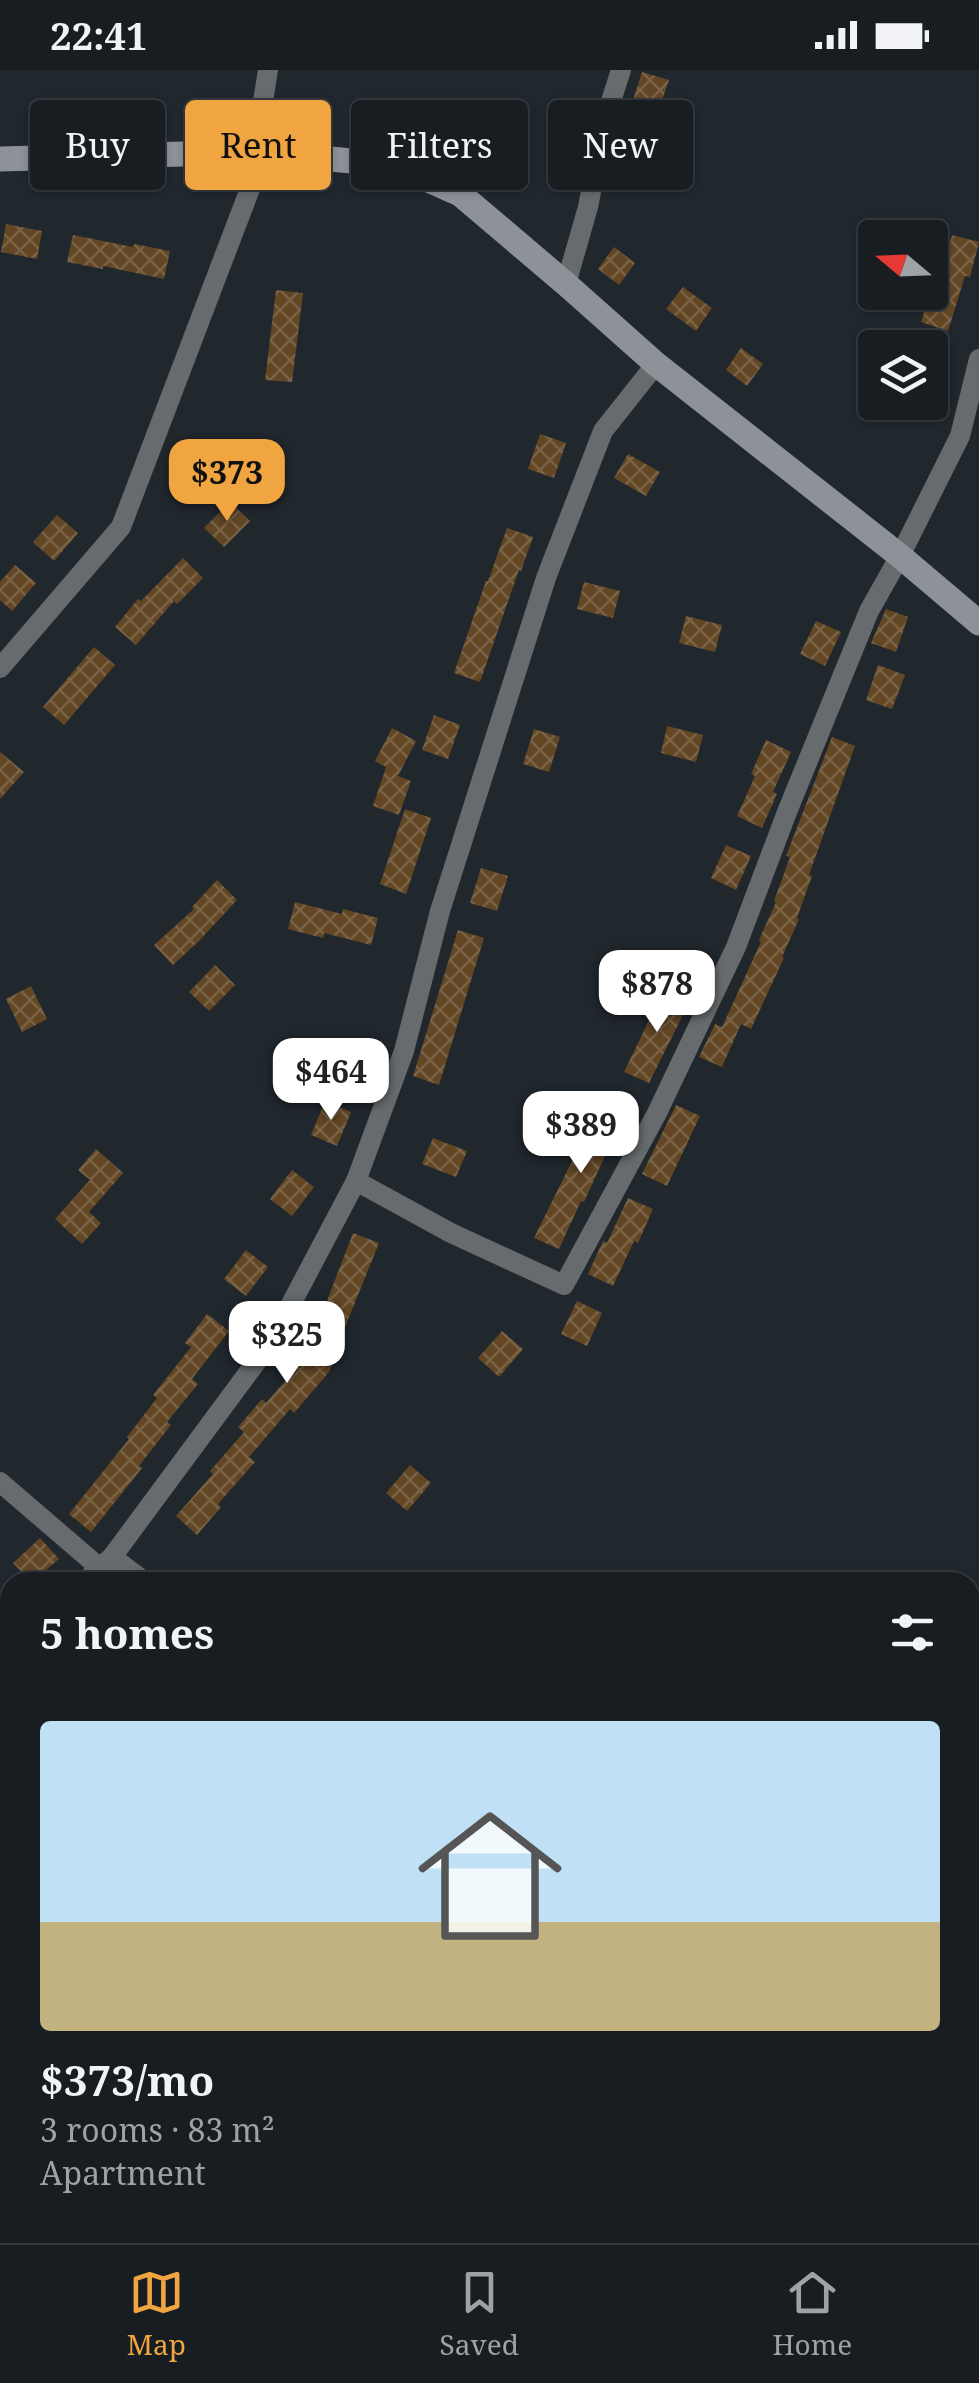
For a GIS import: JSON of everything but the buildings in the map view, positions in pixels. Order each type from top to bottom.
[{"type":"street","points":[[263,100],[268,70]]},
{"type":"street","points":[[566,284],[588,207],[605,120],[621,70]]},
{"type":"street","points":[[0,158],[185,154]]},
{"type":"street","points":[[331,159],[395,164],[460,194],[656,364],[979,622]]},
{"type":"street","points":[[0,668],[121,527],[250,190]]},
{"type":"street","points":[[356,1181],[451,1233],[564,1285],[657,1113],[736,947],[869,610],[960,436],[979,358]]},
{"type":"street","points":[[0,1482],[99,1569],[270,1342],[356,1181],[404,1051],[440,911],[546,578],[603,431],[656,364]]}]
